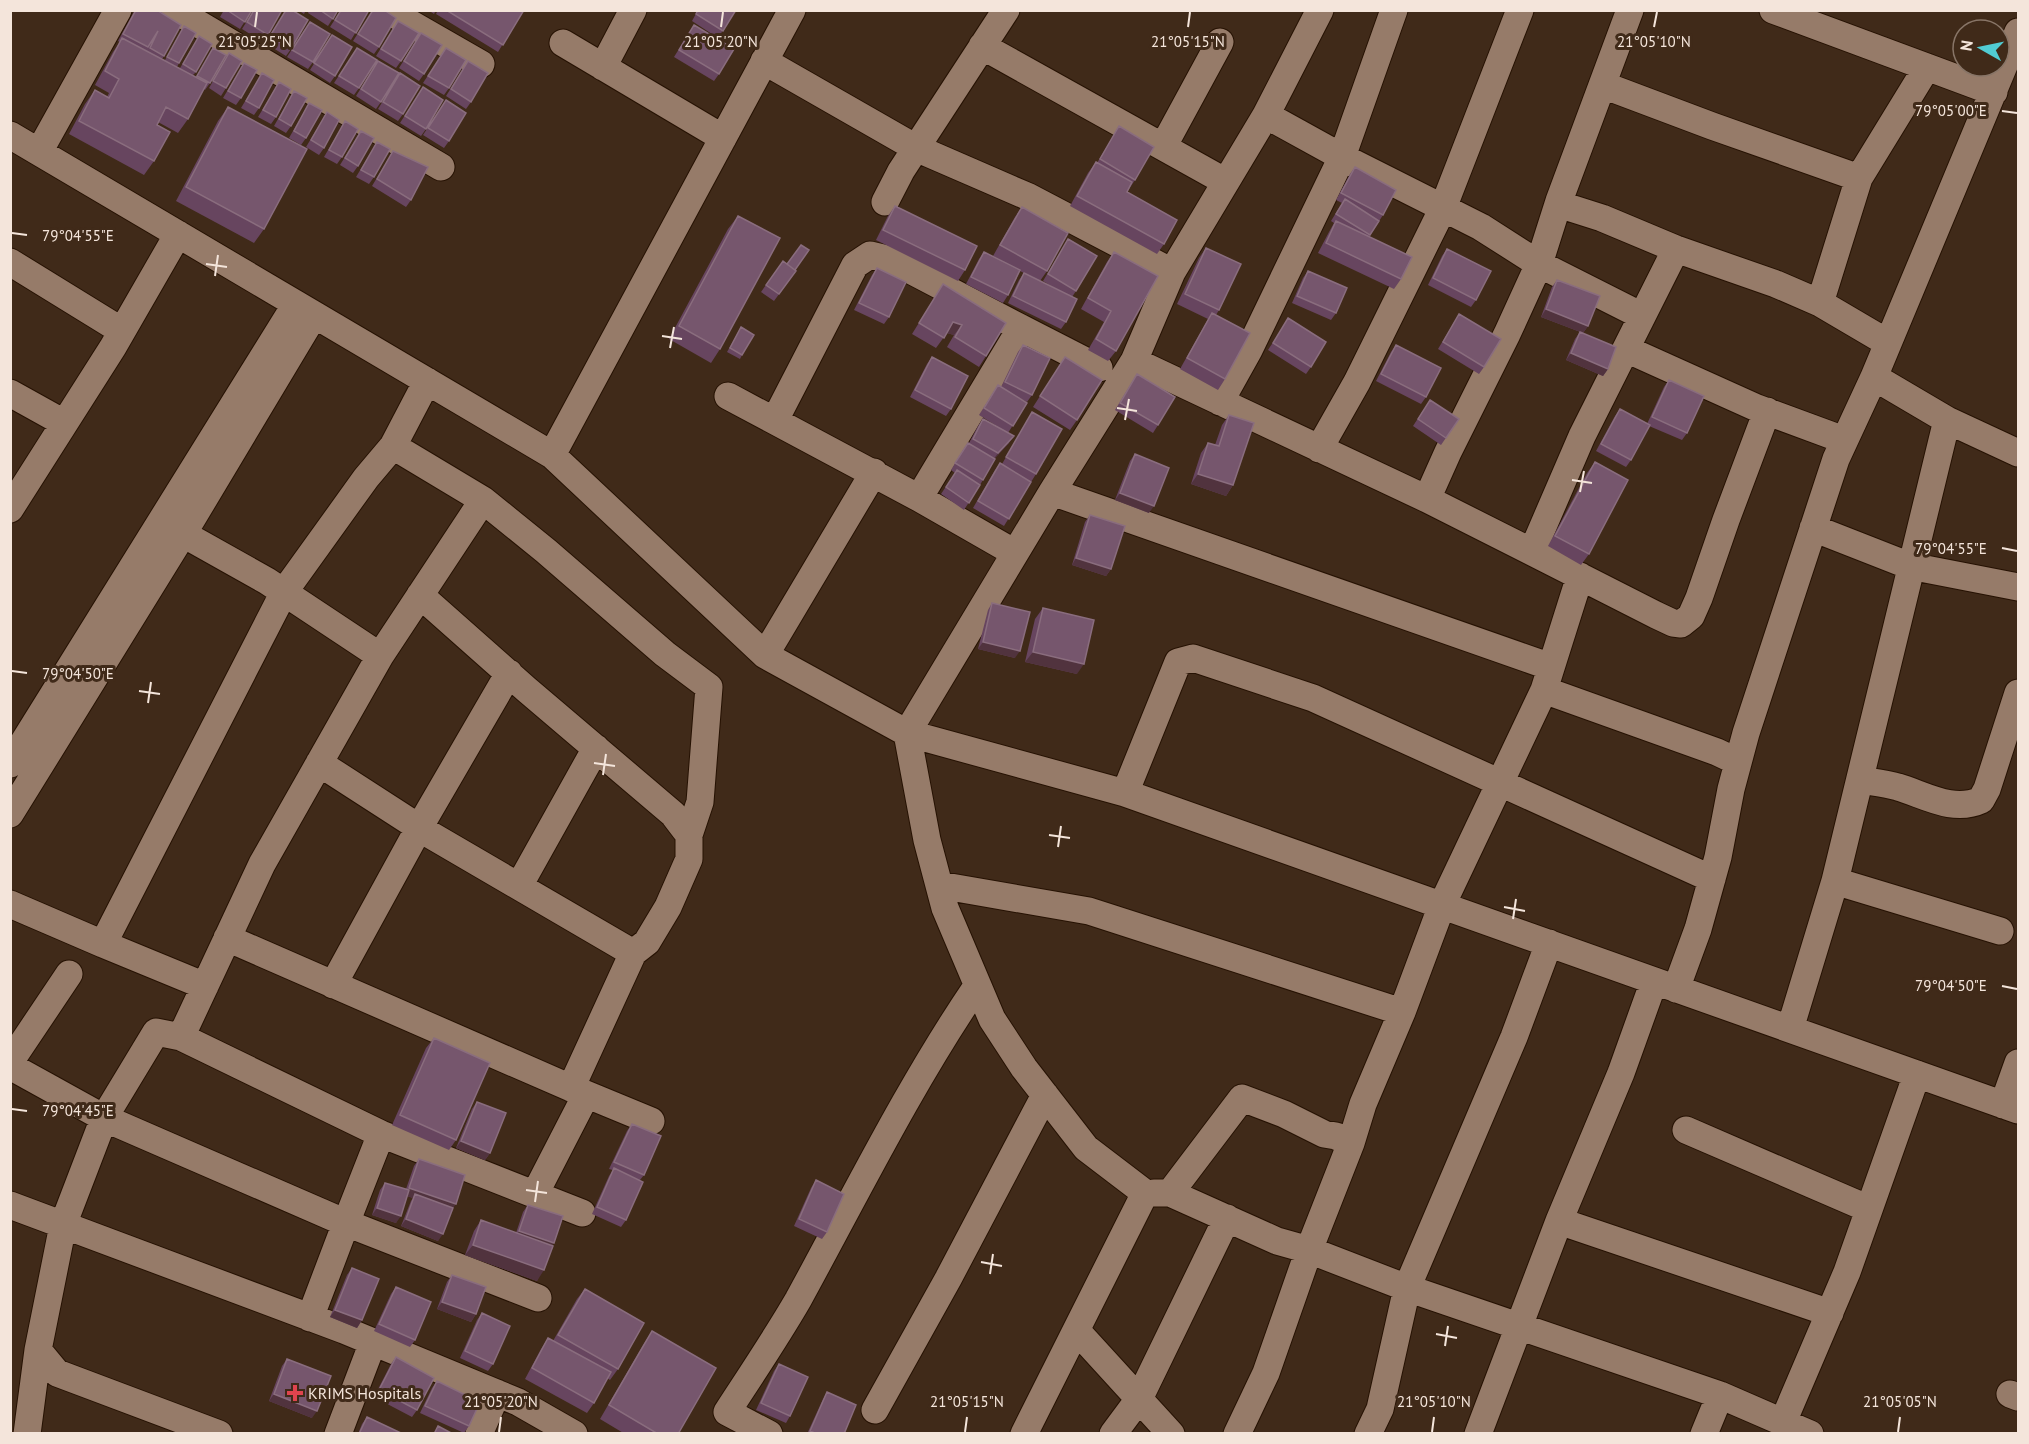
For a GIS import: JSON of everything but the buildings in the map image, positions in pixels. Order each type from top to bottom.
[{"type":"street","points":[[175,10],[441,167]]},
{"type":"street","points":[[387,10],[481,64]]},
{"type":"street","points":[[603,67],[633,10]]},
{"type":"street","points":[[552,455],[792,10]]},
{"type":"street","points":[[885,202],[901,171],[1006,10]]},
{"type":"street","points":[[1320,10],[1266,116],[1172,272],[1134,361],[907,733],[927,840],[945,908],[992,1019],[1024,1068],[1086,1148],[1158,1193],[1227,1218],[1277,1241],[1309,1250],[1407,1288],[1720,1395],[1810,1434]]},
{"type":"street","points":[[1220,402],[1254,340],[1342,157],[1394,10]]},
{"type":"street","points":[[1319,449],[1357,382],[1443,208],[1520,10]]},
{"type":"street","points":[[1427,499],[1448,452],[1508,334],[1539,264],[1558,204],[1630,10]]},
{"type":"street","points":[[1773,10],[1994,92]]},
{"type":"street","points":[[39,152],[108,14]]},
{"type":"street","points":[[1478,1434],[1559,1221],[1621,1073],[1665,985],[1698,929],[1746,733],[1836,459],[1874,376],[2019,32]]},
{"type":"street","points":[[1163,147],[1220,42]]},
{"type":"street","points":[[563,43],[723,138]]},
{"type":"street","points":[[982,46],[1226,182]]},
{"type":"street","points":[[764,62],[916,148],[1029,197],[1172,272]]},
{"type":"street","points":[[1820,303],[1859,178],[1927,67]]},
{"type":"street","points":[[1603,85],[1859,178]]},
{"type":"street","points":[[1266,116],[1481,227],[1539,264],[1642,316]]},
{"type":"street","points":[[10,135],[552,455],[765,655],[907,733],[1125,793],[2011,1107],[2019,1063]]},
{"type":"street","points":[[1558,204],[1602,218],[1676,249],[1776,284],[1820,303],[1888,342]]},
{"type":"street","points":[[10,508],[122,331],[178,234]]},
{"type":"street","points":[[1532,552],[1582,436],[1676,249]]},
{"type":"street","points":[[775,420],[855,265],[870,255],[891,260],[1099,368]]},
{"type":"street","points":[[10,262],[122,331]]},
{"type":"street","points":[[10,814],[172,528],[305,309]]},
{"type":"street","points":[[919,498],[1021,328]]},
{"type":"street","points":[[1626,349],[1767,411],[1844,440]]},
{"type":"street","points":[[1134,361],[1427,499],[1673,623],[1681,624],[1691,616],[1767,411]]},
{"type":"street","points":[[1874,376],[1947,420],[2019,453]]},
{"type":"street","points":[[103,944],[284,592],[366,478],[393,446],[427,381]]},
{"type":"street","points":[[10,393],[64,423]]},
{"type":"street","points":[[728,396],[874,472],[1015,554]]},
{"type":"street","points":[[1790,1029],[1835,881],[1947,420]]},
{"type":"street","points":[[393,446],[483,500],[546,551],[656,647],[708,687],[700,802],[689,835],[689,859],[668,907],[647,942],[633,953],[535,1194]]},
{"type":"street","points":[[765,655],[874,472]]},
{"type":"street","points":[[1052,492],[1547,679],[1738,762]]},
{"type":"street","points":[[180,1037],[262,864],[380,656],[483,500]]},
{"type":"street","points":[[172,528],[284,592],[380,656]]},
{"type":"street","points":[[10,764],[172,528]]},
{"type":"street","points":[[1813,528],[1910,566],[2019,587]]},
{"type":"street","points":[[1237,1434],[1266,1373],[1309,1250],[1351,1143],[1363,1104],[1402,1012],[1442,905],[1547,679],[1580,576]]},
{"type":"street","points":[[420,595],[508,674],[673,814],[689,835]]},
{"type":"street","points":[[1125,793],[1178,662],[1193,658],[1313,698],[1712,879]]},
{"type":"street","points":[[333,985],[419,828],[508,674]]},
{"type":"street","points":[[1860,780],[1897,786],[1928,799],[1964,806],[1981,800],[1987,789],[2019,693]]},
{"type":"street","points":[[519,886],[596,748]]},
{"type":"street","points":[[319,763],[419,828],[633,953]]},
{"type":"street","points":[[1835,881],[2000,931]]},
{"type":"street","points":[[939,885],[1089,911],[1402,1012]]},
{"type":"street","points":[[10,904],[205,986]]},
{"type":"street","points":[[228,938],[578,1092],[651,1121]]},
{"type":"street","points":[[1368,1434],[1380,1409],[1407,1288],[1514,1037],[1549,943]]},
{"type":"street","points":[[69,974],[10,1064],[104,1118],[346,1223],[537,1298]]},
{"type":"street","points":[[769,1434],[728,1412],[796,1302],[902,1107],[977,986]]},
{"type":"street","points":[[27,1434],[38,1350],[63,1225],[104,1118],[156,1032],[180,1037],[381,1134],[582,1213]]},
{"type":"street","points":[[1783,1422],[1847,1272],[1917,1074]]},
{"type":"street","points":[[874,1410],[948,1279],[1045,1095]]},
{"type":"street","points":[[1024,1434],[1077,1330],[1158,1193],[1242,1098],[1284,1114],[1324,1134],[1336,1136],[1351,1143]]},
{"type":"street","points":[[1686,1130],[1869,1209]]},
{"type":"street","points":[[310,1318],[381,1134]]},
{"type":"street","points":[[10,1205],[373,1342],[518,1402],[574,1434]]},
{"type":"street","points":[[1113,1434],[1139,1399],[1227,1218]]},
{"type":"street","points":[[1559,1221],[1830,1313]]},
{"type":"street","points":[[1077,1330],[1171,1434]]},
{"type":"street","points":[[338,1434],[373,1342]]},
{"type":"street","points":[[38,1350],[57,1373],[219,1434]]},
{"type":"street","points":[[479,1434],[497,1393]]},
{"type":"street","points":[[1704,1434],[1720,1395]]},
{"type":"place","name":"KRIMS Hospitals","points":[[295,1393]]}]
